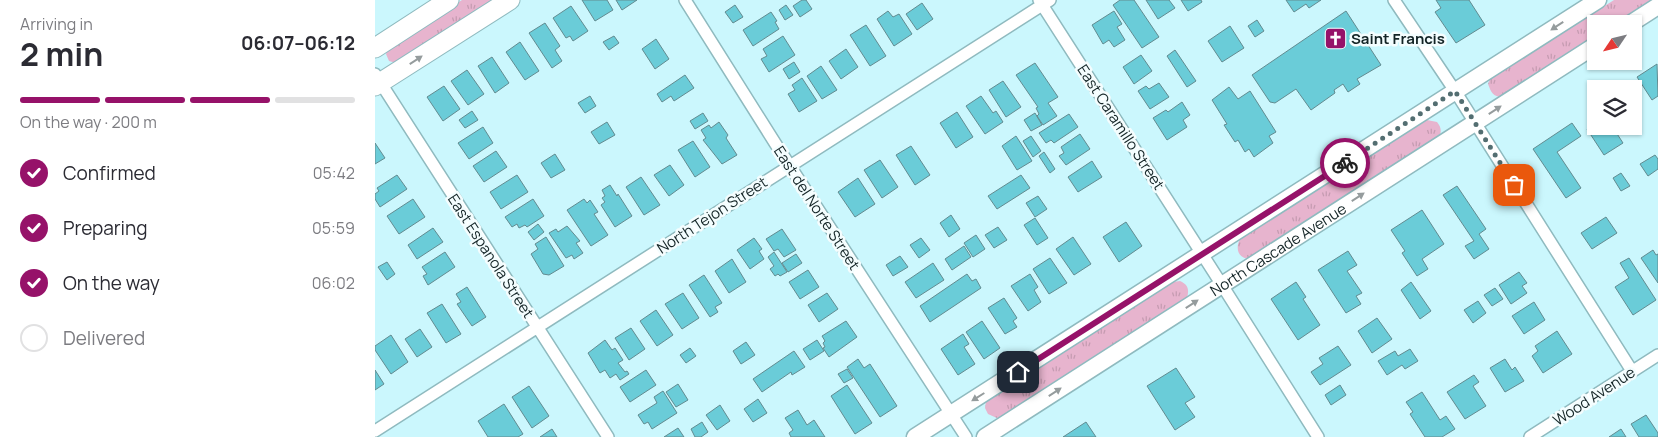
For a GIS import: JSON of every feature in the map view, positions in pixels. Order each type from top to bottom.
[{"type":"main road","points":[[375,48],[449,0]]},
{"type":"main road","points":[[377,81],[510,0]]},
{"type":"main road","points":[[915,437],[1598,0]]},
{"type":"main road","points":[[1643,16],[1658,6]]},
{"type":"main road","name":"North Cascade Avenue","points":[[985,437],[1587,51]]},
{"type":"street","name":"East del Norte Street","points":[[685,0],[966,437]]},
{"type":"street","points":[[1394,0],[1455,91],[1632,371]]},
{"type":"street","name":"North Tejon Street","points":[[375,431],[1044,2]]},
{"type":"street","name":"East Caramillo Street","points":[[1044,2],[1318,437]]},
{"type":"street","name":"East Espanola Street","points":[[377,81],[608,437]]},
{"type":"street","name":"Wood Avenue","points":[[1530,437],[1658,355]]},
{"type":"green space","points":[[462,0],[498,0],[396,63],[389,61],[386,54],[389,47]]},
{"type":"green space","points":[[1614,0],[1655,0],[1631,15],[1590,15]]},
{"type":"green space","points":[[1587,17],[1587,43],[1502,97],[1493,94],[1488,84],[1490,79]]},
{"type":"green space","points":[[1427,120],[1437,122],[1441,131],[1439,137],[1250,259],[1240,255],[1238,246],[1240,239]]},
{"type":"green space","points":[[1180,281],[1188,288],[1187,298],[999,419],[988,414],[985,408],[986,401],[1173,282]]},
{"type":"building","points":[[582,0],[607,0],[613,10],[595,21]]},
{"type":"building","points":[[616,0],[637,0],[622,10]]},
{"type":"building","points":[[802,0],[806,0],[812,9],[800,17],[793,6]]},
{"type":"building","points":[[1120,0],[1134,0],[1159,37],[1142,48],[1113,5]]},
{"type":"building","points":[[1146,0],[1169,0],[1175,8],[1158,19]]},
{"type":"building","points":[[1181,0],[1201,0],[1202,2],[1188,11]]},
{"type":"building","points":[[1286,0],[1321,0],[1309,8],[1306,4],[1294,12]]},
{"type":"building","points":[[1436,0],[1469,0],[1485,25],[1456,43],[1435,12],[1441,8]]},
{"type":"building","points":[[922,3],[933,19],[917,30],[906,14]]},
{"type":"building","points":[[735,5],[743,17],[733,23],[725,12]]},
{"type":"building","points":[[786,5],[793,15],[785,20],[779,10]]},
{"type":"building","points":[[571,6],[588,31],[573,41],[570,36],[566,38],[553,18]]},
{"type":"building","points":[[888,11],[893,17],[899,14],[912,34],[894,46],[877,19]]},
{"type":"building","points":[[1114,11],[1122,24],[1117,27],[1125,40],[1114,47],[1109,40],[1103,44],[1092,25]]},
{"type":"building","name":"Saint Francis","points":[[1346,11],[1381,65],[1357,79],[1360,84],[1348,92],[1343,84],[1334,90],[1335,93],[1311,110],[1296,89],[1275,103],[1270,102],[1252,75]]},
{"type":"building","points":[[771,12],[777,21],[775,22],[779,29],[753,46],[743,30]]},
{"type":"building","points":[[1257,20],[1264,31],[1255,37],[1248,26]]},
{"type":"building","points":[[545,23],[560,46],[555,50],[562,61],[552,68],[529,33]]},
{"type":"building","points":[[866,25],[886,56],[870,66],[850,35]]},
{"type":"building","points":[[1230,26],[1244,48],[1222,62],[1208,41]]},
{"type":"building","points":[[614,36],[619,43],[609,50],[603,42]]},
{"type":"building","points":[[783,36],[795,55],[769,72],[761,59],[767,56],[763,49]]},
{"type":"building","points":[[656,39],[669,59],[655,69],[642,49]]},
{"type":"building","points":[[520,42],[539,71],[525,80],[506,52]]},
{"type":"building","points":[[846,49],[858,67],[841,79],[829,61]]},
{"type":"building","points":[[1175,50],[1196,81],[1187,87],[1167,56]]},
{"type":"building","points":[[1141,55],[1152,71],[1134,84],[1123,67]]},
{"type":"building","points":[[492,57],[509,83],[495,93],[478,66]]},
{"type":"building","points":[[794,62],[800,72],[789,79],[783,69]]},
{"type":"building","points":[[1035,63],[1058,97],[1048,103],[1057,116],[1043,125],[1037,116],[1039,114],[1036,108],[1038,107],[1016,75]]},
{"type":"building","points":[[1657,64],[1658,96],[1652,100],[1642,85],[1642,80],[1639,80],[1637,77]]},
{"type":"building","points":[[821,66],[837,90],[822,99],[807,76]]},
{"type":"building","points":[[467,70],[484,94],[468,105],[451,81]]},
{"type":"building","points":[[685,75],[694,88],[674,101],[671,96],[662,102],[657,94]]},
{"type":"building","points":[[802,78],[817,101],[799,112],[788,94],[795,90],[792,85]]},
{"type":"building","points":[[1003,81],[1021,107],[1006,117],[989,90]]},
{"type":"building","points":[[1159,83],[1169,97],[1150,109],[1138,91],[1146,86],[1149,89]]},
{"type":"building","points":[[444,86],[460,109],[443,121],[427,97]]},
{"type":"building","points":[[1229,87],[1238,99],[1250,91],[1276,132],[1269,136],[1273,143],[1254,157],[1249,149],[1245,152],[1238,140],[1235,142],[1224,125],[1227,124],[1212,100]]},
{"type":"building","points":[[590,96],[596,106],[585,113],[578,103]]},
{"type":"building","points":[[981,96],[993,113],[996,111],[1003,122],[985,134],[966,106]]},
{"type":"building","points":[[1182,102],[1190,115],[1183,120],[1187,127],[1167,140],[1153,118],[1166,110],[1168,112]]},
{"type":"building","points":[[472,111],[478,120],[465,128],[459,120]]},
{"type":"building","points":[[957,112],[973,137],[956,148],[940,123]]},
{"type":"building","points":[[703,113],[708,121],[695,129],[690,121]]},
{"type":"building","points":[[1035,113],[1042,125],[1031,131],[1024,120]]},
{"type":"building","points":[[1069,114],[1078,127],[1054,143],[1051,140],[1046,143],[1039,133]]},
{"type":"building","points":[[607,122],[615,135],[599,144],[591,132]]},
{"type":"building","points":[[719,122],[728,135],[726,138],[737,155],[722,164],[703,140],[706,138],[701,130],[709,125],[711,128]]},
{"type":"building","points":[[1572,123],[1581,136],[1557,152],[1581,188],[1566,198],[1533,149]]},
{"type":"building","points":[[483,127],[493,143],[469,159],[458,143]]},
{"type":"building","points":[[1080,134],[1090,149],[1066,165],[1059,156],[1064,153],[1061,147]]},
{"type":"building","points":[[1591,135],[1618,135],[1623,143],[1604,155]]},
{"type":"building","points":[[1016,136],[1032,161],[1017,170],[1002,146]]},
{"type":"building","points":[[1031,136],[1041,151],[1033,157],[1023,141]]},
{"type":"building","points":[[693,141],[710,167],[695,177],[678,150]]},
{"type":"building","points":[[375,143],[385,158],[375,164]]},
{"type":"building","points":[[911,146],[930,175],[915,185],[896,155]]},
{"type":"building","points":[[496,151],[507,167],[484,182],[473,166]]},
{"type":"building","points":[[1044,152],[1055,169],[1050,173],[1039,156]]},
{"type":"building","points":[[555,154],[565,170],[551,178],[541,163]]},
{"type":"building","points":[[1655,155],[1658,159],[1658,169],[1648,176],[1640,164]]},
{"type":"building","points":[[880,160],[898,187],[882,198],[864,170]]},
{"type":"building","points":[[1092,161],[1102,177],[1078,192],[1068,177]]},
{"type":"building","points":[[670,165],[684,185],[669,196],[654,175]]},
{"type":"building","points":[[1621,173],[1630,186],[1621,191],[1613,178]]},
{"type":"building","points":[[397,175],[407,189],[380,207],[375,199],[375,194],[379,191],[377,188]]},
{"type":"building","points":[[517,175],[528,192],[501,209],[490,192]]},
{"type":"building","points":[[1021,175],[1030,188],[997,209],[988,196]]},
{"type":"building","points":[[641,177],[660,205],[644,215],[626,187]]},
{"type":"building","points":[[858,178],[875,204],[855,217],[838,192]]},
{"type":"building","points":[[610,185],[632,216],[615,227],[601,205],[605,202],[602,198],[605,196],[602,190]]},
{"type":"building","points":[[1457,186],[1486,229],[1479,234],[1489,249],[1474,259],[1465,246],[1474,241],[1443,195]]},
{"type":"building","points":[[1038,196],[1047,209],[1035,217],[1026,203]]},
{"type":"building","points":[[413,199],[425,217],[399,234],[387,216]]},
{"type":"building","points":[[533,199],[544,216],[527,227],[525,225],[519,228],[517,224],[512,227],[505,217]]},
{"type":"building","points":[[584,199],[587,203],[590,200],[598,212],[594,214],[608,235],[591,246],[567,210]]},
{"type":"building","points":[[1422,210],[1444,244],[1422,259],[1428,269],[1417,276],[1402,253],[1405,251],[1391,230]]},
{"type":"building","points":[[951,215],[960,229],[949,237],[940,223]]},
{"type":"building","points":[[1606,217],[1617,233],[1592,249],[1581,233]]},
{"type":"building","points":[[1035,218],[1048,238],[1037,245],[1024,225]]},
{"type":"building","points":[[1126,222],[1142,246],[1119,262],[1103,237]]},
{"type":"building","points":[[538,224],[544,232],[534,240],[528,232]]},
{"type":"building","points":[[567,226],[580,241],[576,243],[583,253],[574,259],[572,255],[566,258],[549,233],[556,229],[558,232]]},
{"type":"building","points":[[998,227],[1007,240],[994,248],[985,235]]},
{"type":"building","points":[[433,228],[443,242],[417,259],[408,245]]},
{"type":"building","points":[[782,229],[796,250],[784,257],[778,249],[774,251],[766,239]]},
{"type":"building","points":[[976,235],[985,249],[973,257],[964,243]]},
{"type":"building","points":[[546,237],[564,266],[549,275],[543,274],[531,254],[538,249],[535,244]]},
{"type":"building","points":[[1073,237],[1091,264],[1074,275],[1056,249]]},
{"type":"building","points":[[754,238],[762,249],[759,251],[764,259],[750,269],[737,250]]},
{"type":"building","points":[[921,238],[930,250],[919,258],[910,245]]},
{"type":"building","points":[[964,246],[971,257],[952,270],[945,259]]},
{"type":"building","points":[[1653,250],[1656,255],[1658,254],[1658,283],[1641,258]]},
{"type":"building","points":[[1348,251],[1357,265],[1347,271],[1362,293],[1356,296],[1361,304],[1346,313],[1318,270]]},
{"type":"building","points":[[445,252],[455,267],[428,285],[423,276],[427,274],[422,267]]},
{"type":"building","points":[[774,252],[787,272],[780,276],[778,274],[775,276],[770,269],[774,266],[768,257]]},
{"type":"building","points":[[796,254],[802,263],[788,272],[782,263]]},
{"type":"building","points":[[900,256],[908,267],[893,276],[886,265]]},
{"type":"building","points":[[1050,258],[1067,283],[1049,294],[1033,269]]},
{"type":"building","points":[[1629,258],[1656,300],[1633,315],[1615,287],[1629,278],[1620,263]]},
{"type":"building","points":[[732,259],[746,282],[729,293],[715,271]]},
{"type":"building","points":[[387,262],[395,274],[387,280],[378,267]]},
{"type":"building","points":[[933,263],[944,280],[916,298],[905,282]]},
{"type":"building","points":[[808,270],[819,287],[800,299],[789,282]]},
{"type":"building","points":[[1519,272],[1527,283],[1522,286],[1527,293],[1511,304],[1499,285]]},
{"type":"building","points":[[967,274],[972,281],[976,279],[981,288],[930,322],[920,306]]},
{"type":"building","points":[[1030,274],[1038,287],[1034,290],[1041,302],[1028,311],[1011,286]]},
{"type":"building","points":[[704,275],[722,303],[715,307],[718,312],[710,317],[689,285]]},
{"type":"building","points":[[1296,282],[1306,297],[1303,299],[1320,325],[1298,340],[1271,299]]},
{"type":"building","points":[[1411,282],[1431,311],[1420,319],[1401,290]]},
{"type":"building","points":[[467,287],[486,317],[472,326],[457,304],[461,302],[456,294]]},
{"type":"building","points":[[1495,288],[1503,299],[1492,306],[1484,295]]},
{"type":"building","points":[[683,293],[699,318],[682,329],[665,304]]},
{"type":"building","points":[[827,293],[838,309],[819,322],[808,305]]},
{"type":"building","points":[[1004,298],[1017,318],[1013,321],[1017,327],[1005,334],[988,308]]},
{"type":"building","points":[[1478,301],[1486,313],[1473,323],[1464,310]]},
{"type":"building","points":[[1534,302],[1545,320],[1524,334],[1512,316]]},
{"type":"building","points":[[442,304],[461,334],[446,343],[427,313]]},
{"type":"building","points":[[656,310],[673,335],[657,346],[640,321]]},
{"type":"building","points":[[1377,318],[1392,339],[1372,353],[1358,331]]},
{"type":"building","points":[[846,321],[857,337],[829,357],[823,348],[825,347],[823,343],[825,341],[822,336]]},
{"type":"building","points":[[982,321],[1000,348],[984,359],[966,332]]},
{"type":"building","points":[[631,328],[645,349],[629,360],[615,338]]},
{"type":"building","points":[[420,329],[432,347],[417,357],[405,339]]},
{"type":"building","points":[[1557,331],[1572,354],[1543,373],[1532,356],[1538,351],[1535,346]]},
{"type":"building","points":[[963,334],[969,344],[964,347],[975,364],[958,375],[941,349]]},
{"type":"building","points":[[391,335],[408,362],[391,374],[375,350],[375,346]]},
{"type":"building","points":[[605,340],[612,350],[615,348],[623,360],[618,363],[629,374],[620,380],[616,374],[610,378],[605,370],[600,373],[588,353]]},
{"type":"building","points":[[817,340],[824,351],[810,360],[803,349]]},
{"type":"building","points":[[746,342],[755,355],[741,364],[733,351]]},
{"type":"building","points":[[1338,346],[1351,365],[1320,385],[1311,372],[1323,364],[1319,358]]},
{"type":"building","points":[[690,348],[696,356],[686,363],[680,355]]},
{"type":"building","points":[[1410,349],[1418,361],[1405,369],[1402,365],[1387,375],[1378,361],[1395,351],[1398,356]]},
{"type":"building","points":[[794,351],[805,367],[792,375],[791,372],[762,392],[753,379]]},
{"type":"building","points":[[858,359],[864,368],[870,364],[897,406],[880,417],[847,367]]},
{"type":"building","points":[[1505,359],[1512,370],[1515,367],[1524,381],[1505,392],[1490,368]]},
{"type":"building","points":[[1176,368],[1195,397],[1185,403],[1195,417],[1175,430],[1147,386]]},
{"type":"building","points":[[847,369],[853,378],[844,383],[838,374]]},
{"type":"building","points":[[375,370],[384,384],[375,390]]},
{"type":"building","points":[[646,370],[656,385],[630,402],[620,387]]},
{"type":"building","points":[[1474,375],[1479,382],[1473,386],[1486,406],[1465,419],[1447,392]]},
{"type":"building","points":[[678,384],[688,400],[676,407],[666,392]]},
{"type":"building","points":[[847,385],[872,423],[855,434],[831,396]]},
{"type":"building","points":[[1340,385],[1346,395],[1331,405],[1325,395]]},
{"type":"building","points":[[529,386],[549,416],[532,428],[512,397]]},
{"type":"building","points":[[663,391],[677,413],[652,429],[648,422],[644,424],[638,415],[657,403],[654,397]]},
{"type":"building","points":[[1422,392],[1440,420],[1446,416],[1455,429],[1442,437],[1425,437],[1410,414],[1413,412],[1406,402]]},
{"type":"building","points":[[758,399],[767,413],[753,422],[744,409]]},
{"type":"building","points":[[504,404],[523,434],[518,437],[488,437],[478,421]]},
{"type":"building","points":[[720,405],[730,421],[717,430],[706,415]]},
{"type":"building","points":[[798,410],[807,425],[814,420],[825,437],[791,437],[789,433],[793,430],[785,418]]},
{"type":"building","points":[[1646,415],[1658,433],[1658,437],[1639,437],[1631,424]]},
{"type":"building","points":[[702,422],[708,432],[701,437],[695,437],[691,429]]},
{"type":"building","points":[[1086,422],[1096,437],[1063,437]]},
{"type":"building","points":[[678,428],[684,437],[664,437]]},
{"type":"building","points":[[552,429],[557,437],[540,437]]},
{"type":"building","points":[[1621,429],[1626,437],[1609,437]]},
{"type":"way so far","points":[[1345,163],[1455,91],[1514,185]]},
{"type":"place","name":"Saint Francis","points":[[1335,38]]},
{"type":"route","points":[[1018,372],[1345,163]]}]
